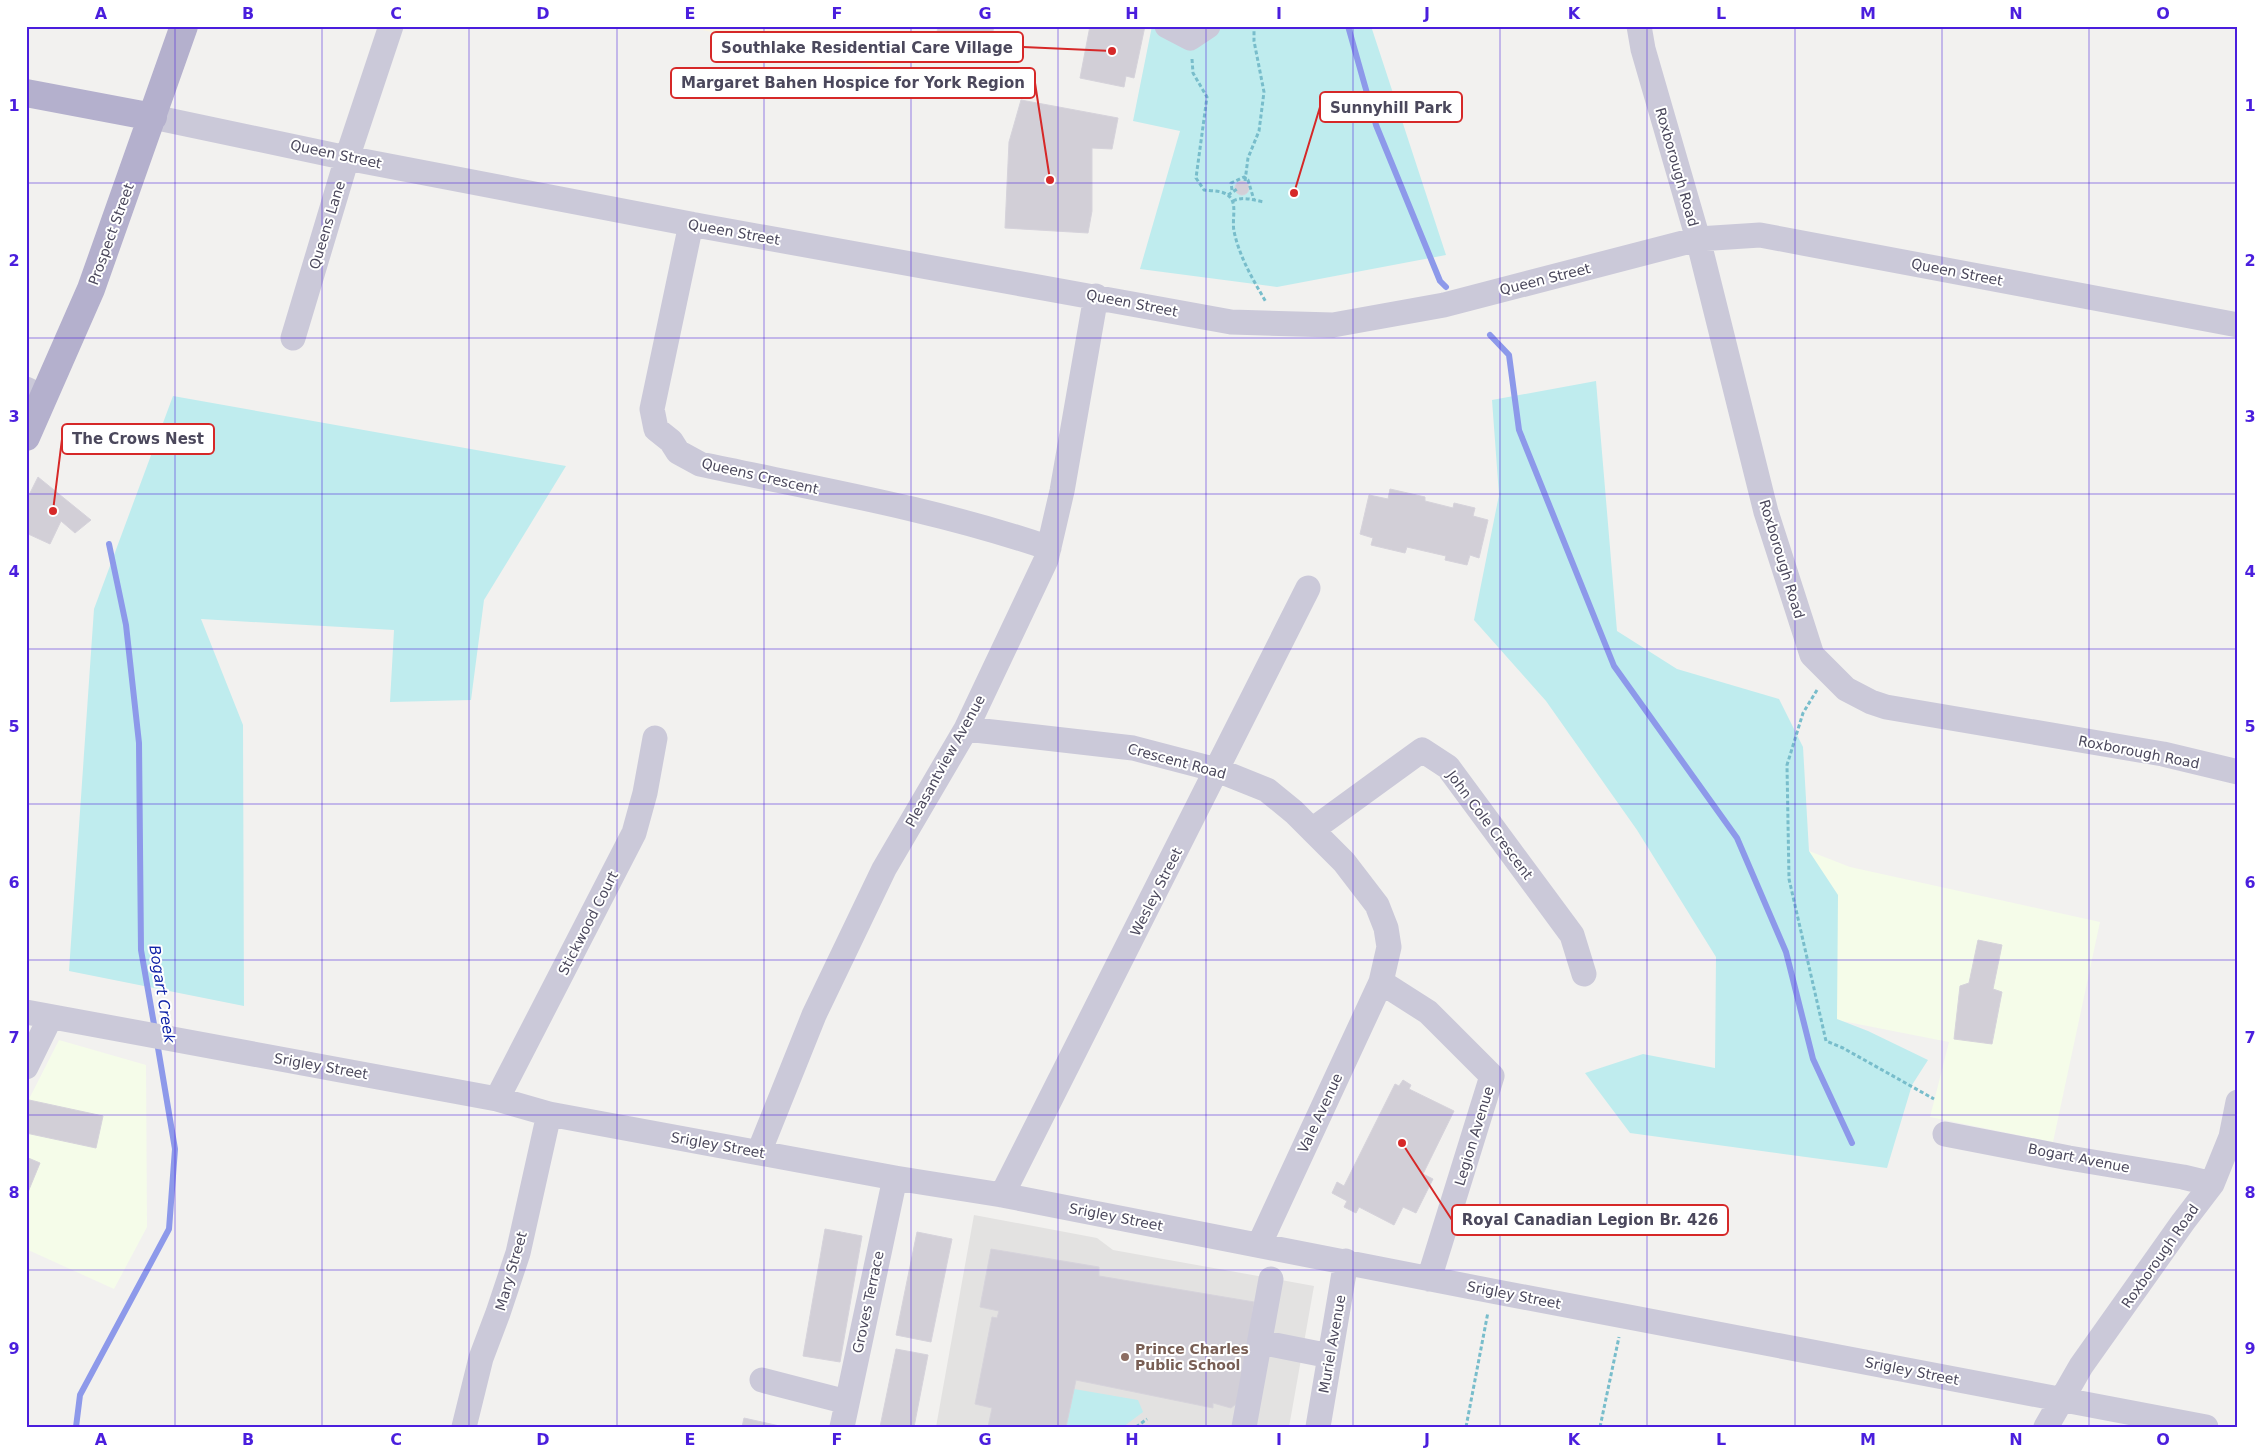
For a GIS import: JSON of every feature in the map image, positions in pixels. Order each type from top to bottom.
[{"type":"main road","name":"Prospect Street","points":[[26,437],[35,393],[91,289],[184,26]]},
{"type":"main road","name":"Queen Street","points":[[26,93],[153,117]]},
{"type":"street","name":"Queens Lane","points":[[293,338],[347,158],[391,26]]},
{"type":"street","points":[[1167,26],[1199,32]]},
{"type":"street","name":"Roxborough Road","points":[[1640,26],[1643,49],[1698,239],[1766,512],[1812,655],[1846,689],[1871,702],[1886,707],[2162,754],[2238,772]]},
{"type":"street","name":"Queen Street","points":[[153,117],[347,158],[691,224],[1232,322],[1333,325],[1444,304],[1698,239],[1760,235],[2238,325]]},
{"type":"street","name":"Queens Crescent","points":[[691,224],[652,409],[656,429],[671,441],[678,452],[700,464],[970,523],[998,530],[1049,548]]},
{"type":"street","name":"Pleasantview Avenue","points":[[759,1152],[814,1015],[880,878],[966,730],[1046,560],[1062,491],[1096,296]]},
{"type":"street","name":"Wesley Street","points":[[1002,1195],[1308,588]]},
{"type":"street","name":"Crescent Road","points":[[966,730],[1134,748],[1217,770],[1267,790],[1312,830],[1344,862],[1377,905],[1386,928],[1389,947],[1381,982]]},
{"type":"street","name":"Stickwood Court","points":[[497,1099],[634,833],[645,793],[655,738]]},
{"type":"street","name":"John Cole Crescent","points":[[1312,830],[1422,750],[1448,767],[1572,935],[1584,974]]},
{"type":"street","name":"Vale Avenue","points":[[1259,1245],[1381,982]]},
{"type":"street","name":"Legion Avenue","points":[[1381,982],[1428,1012],[1492,1076],[1429,1279]]},
{"type":"street","name":"Srigley Street","points":[[26,1012],[50,1018],[128,1030],[497,1099],[549,1114],[894,1178],[1002,1195],[1429,1279],[2206,1427]]},
{"type":"street","points":[[26,1067],[50,1018]]},
{"type":"street","name":"Roxborough Road","points":[[2046,1427],[2081,1366],[2212,1184],[2231,1138],[2238,1102]]},
{"type":"street","name":"Mary Street","points":[[464,1427],[481,1358],[518,1253],[549,1114]]},
{"type":"street","name":"Bogart Avenue","points":[[1945,1134],[2070,1158],[2183,1176],[2212,1184]]},
{"type":"street","name":"Groves Terrace","points":[[842,1427],[894,1178]]},
{"type":"street","name":"Muriel Avenue","points":[[1318,1427],[1346,1262]]},
{"type":"street","points":[[1244,1427],[1271,1279]]},
{"type":"street","points":[[1260,1342],[1330,1356]]},
{"type":"street","points":[[762,1380],[847,1402]]},
{"type":"path","points":[[1245,179],[1248,158],[1259,131],[1264,92],[1254,41],[1254,26]]},
{"type":"path","points":[[1199,32],[1193,73],[1207,97],[1196,178],[1204,190],[1228,195],[1233,201],[1234,230],[1242,256],[1279,323]]},
{"type":"path","points":[[1228,195],[1234,189],[1231,183],[1245,179]]},
{"type":"path","points":[[1245,179],[1248,180],[1254,200]]},
{"type":"path","points":[[1233,201],[1239,198],[1264,202]]},
{"type":"path","points":[[1828,671],[1803,713],[1787,765],[1789,879],[1826,1041],[1843,1048],[1912,1085],[1934,1099]]},
{"type":"path","points":[[1466,1427],[1492,1291]]},
{"type":"path","points":[[1600,1427],[1623,1316]]},
{"type":"path","points":[[1136,1427],[1147,1419]]},
{"type":"shaded area","points":[[683,26],[899,26],[890,69]]},
{"type":"shaded area","points":[[1152,26],[1371,26],[1446,255],[1277,287],[1140,269],[1180,131],[1133,121]]},
{"type":"shaded area","points":[[1596,381],[1617,631],[1677,669],[1779,699],[1803,747],[1809,851],[1838,895],[1837,1019],[1868,1031],[1928,1060],[1912,1085],[1887,1168],[1630,1133],[1585,1073],[1643,1054],[1715,1068],[1716,957],[1637,830],[1546,701],[1474,620],[1499,495],[1492,400]]},
{"type":"shaded area","points":[[173,396],[566,466],[484,600],[471,700],[390,702],[394,630],[201,619],[243,725],[244,1006],[69,971],[94,609]]},
{"type":"shaded area","points":[[1809,851],[1850,867],[2100,922],[2053,1142],[1930,1117],[1949,1042],[1837,1020]]},
{"type":"shaded area","points":[[59,1040],[146,1065],[147,1227],[114,1289],[26,1249],[26,1105]]},
{"type":"shaded area","name":"Prince Charles Public School","points":[[974,1215],[1097,1238],[1113,1250],[1314,1286],[1289,1427],[936,1427]]},
{"type":"shaded area","points":[[1074,1389],[1138,1400],[1143,1412],[1123,1427],[1066,1427]]},
{"type":"building","points":[[938,26],[994,26],[987,61],[934,50]]},
{"type":"building","points":[[1090,26],[1145,26],[1134,78],[1126,76],[1124,87],[1080,78]]},
{"type":"building","points":[[1021,100],[1118,118],[1112,149],[1092,148],[1092,211],[1088,233],[1005,228],[1009,142]]},
{"type":"building","points":[[1242,181],[1247,183],[1249,188],[1247,193],[1242,195],[1237,193],[1235,188],[1237,183]]},
{"type":"building","points":[[38,477],[91,520],[75,533],[61,521],[50,544],[26,533],[26,501]]},
{"type":"building","points":[[1390,489],[1425,497],[1425,501],[1453,508],[1454,503],[1475,508],[1473,516],[1488,520],[1479,558],[1470,555],[1467,565],[1445,560],[1446,556],[1407,547],[1405,553],[1371,545],[1373,538],[1360,534],[1369,495],[1388,499]]},
{"type":"building","points":[[1978,940],[2002,945],[1993,989],[2002,992],[1992,1044],[1954,1039],[1960,986],[1969,983]]},
{"type":"building","points":[[1403,1080],[1411,1085],[1409,1089],[1454,1111],[1423,1174],[1433,1179],[1416,1213],[1403,1207],[1394,1225],[1359,1207],[1356,1213],[1344,1207],[1347,1201],[1332,1193],[1337,1182],[1344,1186],[1395,1084],[1399,1086]]},
{"type":"building","points":[[29,1100],[103,1116],[96,1148],[26,1133],[26,1114]]},
{"type":"building","points":[[26,1157],[40,1163],[26,1197]]},
{"type":"building","points":[[825,1229],[862,1236],[840,1362],[803,1356]]},
{"type":"building","points":[[917,1232],[952,1239],[931,1342],[896,1335]]},
{"type":"building","points":[[991,1249],[1099,1267],[1099,1276],[1254,1302],[1241,1400],[1231,1408],[1213,1403],[1213,1408],[1076,1380],[1066,1427],[988,1427],[992,1408],[975,1404],[992,1317],[997,1318],[999,1311],[980,1307]]},
{"type":"building","points":[[896,1349],[928,1355],[914,1427],[880,1427]]},
{"type":"building","points":[[744,1418],[784,1427],[742,1427]]},
{"type":"waterway","points":[[1348,26],[1376,125],[1440,281],[1446,287]]},
{"type":"waterway","points":[[1490,335],[1509,355],[1519,430],[1614,666],[1737,838],[1786,952],[1813,1059],[1852,1143]]},
{"type":"waterway","name":"Bogart Creek","points":[[109,544],[126,625],[139,743],[141,950],[155,1030]]},
{"type":"waterway","name":"Bogart Creek","points":[[76,1427],[80,1395],[169,1229],[175,1149],[157,1042]]},
{"type":"place","name":"Southlake Residential Care Village","points":[[1112,51]]},
{"type":"place","name":"Margaret Bahen Hospice for York Region","points":[[1050,180]]},
{"type":"place","name":"Sunnyhill Park","points":[[1294,193]]},
{"type":"place","name":"The Crows Nest","points":[[53,511]]},
{"type":"place","name":"Royal Canadian Legion Br. 426","points":[[1402,1143]]},
{"type":"place","name":"Prince Charles Public School","points":[[1125,1357]]}]
